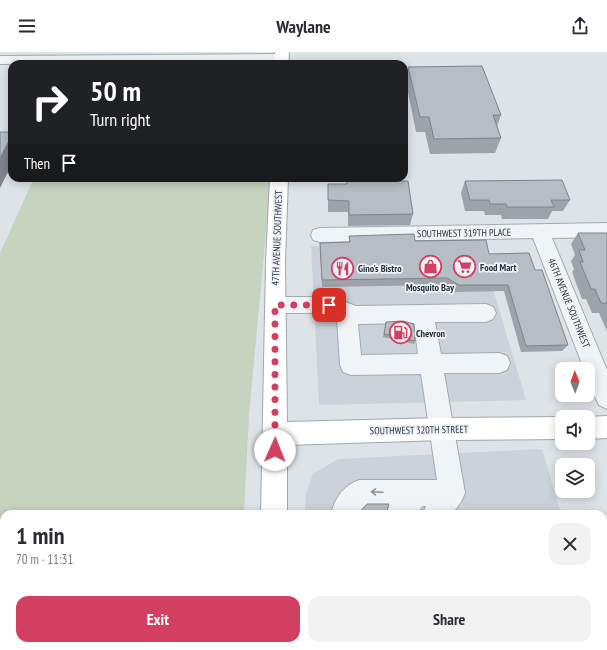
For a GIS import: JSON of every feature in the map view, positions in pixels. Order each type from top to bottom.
[{"type":"main road","name":"47TH AVENUE SOUTHWEST","points":[[274,510],[276,434],[275,305],[279,182]]},
{"type":"main road","name":"SOUTHWEST 320TH STREET","points":[[276,434],[442,429],[555,428]]},
{"type":"main road","points":[[595,428],[607,428]]},
{"type":"street","points":[[2,59],[169,55],[281,58]]},
{"type":"street","name":"SOUTHWEST 319TH PLACE","points":[[320,236],[607,230]]},
{"type":"street","name":"46TH AVENUE SOUTHWEST","points":[[540,231],[598,350],[607,398]]},
{"type":"street","points":[[275,305],[332,306],[347,313],[356,315],[486,313]]},
{"type":"street","points":[[347,313],[351,365],[499,363]]},
{"type":"street","points":[[422,314],[452,493],[439,510]]},
{"type":"street","points":[[345,510],[358,492],[416,494],[452,493]]},
{"type":"street","points":[[402,510],[416,494]]},
{"type":"shaded area","points":[[479,242],[526,400],[319,405],[311,246]]},
{"type":"shaded area","points":[[542,449],[555,498],[556,498],[560,510],[305,510],[306,494],[313,474],[338,459]]},
{"type":"green space","points":[[32,182],[271,182],[249,415],[244,510],[0,510],[0,253]]},
{"type":"building","points":[[482,66],[501,115],[493,115],[501,138],[434,139],[429,117],[420,117],[408,67]]},
{"type":"building","points":[[0,132],[8,132],[8,143],[0,158]]},
{"type":"building","points":[[562,180],[570,200],[551,200],[554,207],[507,207],[506,204],[490,204],[489,200],[470,200],[465,181]]},
{"type":"building","points":[[408,181],[413,214],[349,215],[349,201],[328,200],[328,184],[347,184],[347,182]]},
{"type":"building","points":[[578,233],[607,233],[607,303],[601,303],[595,289],[591,289],[580,262],[583,262],[579,250],[585,250]]},
{"type":"building","points":[[414,234],[415,241],[486,240],[489,254],[529,253],[535,270],[542,270],[568,345],[526,346],[508,285],[459,285],[447,278],[322,280],[320,243],[350,242],[349,236]]},
{"type":"building","name":"Chevron","points":[[403,321],[414,324],[415,341],[384,334],[386,322]]},
{"type":"building","points":[[367,504],[389,504],[387,510],[362,510]]},
{"type":"place","name":"Mosquito Bay","points":[[430,267]]},
{"type":"place","name":"Food Mart","points":[[464,267]]},
{"type":"place","name":"Gino's Bistro","points":[[342,268]]},
{"type":"place","name":"Chevron","points":[[400,333]]},
{"type":"route","points":[[275,450],[275,305],[329,305]]}]
